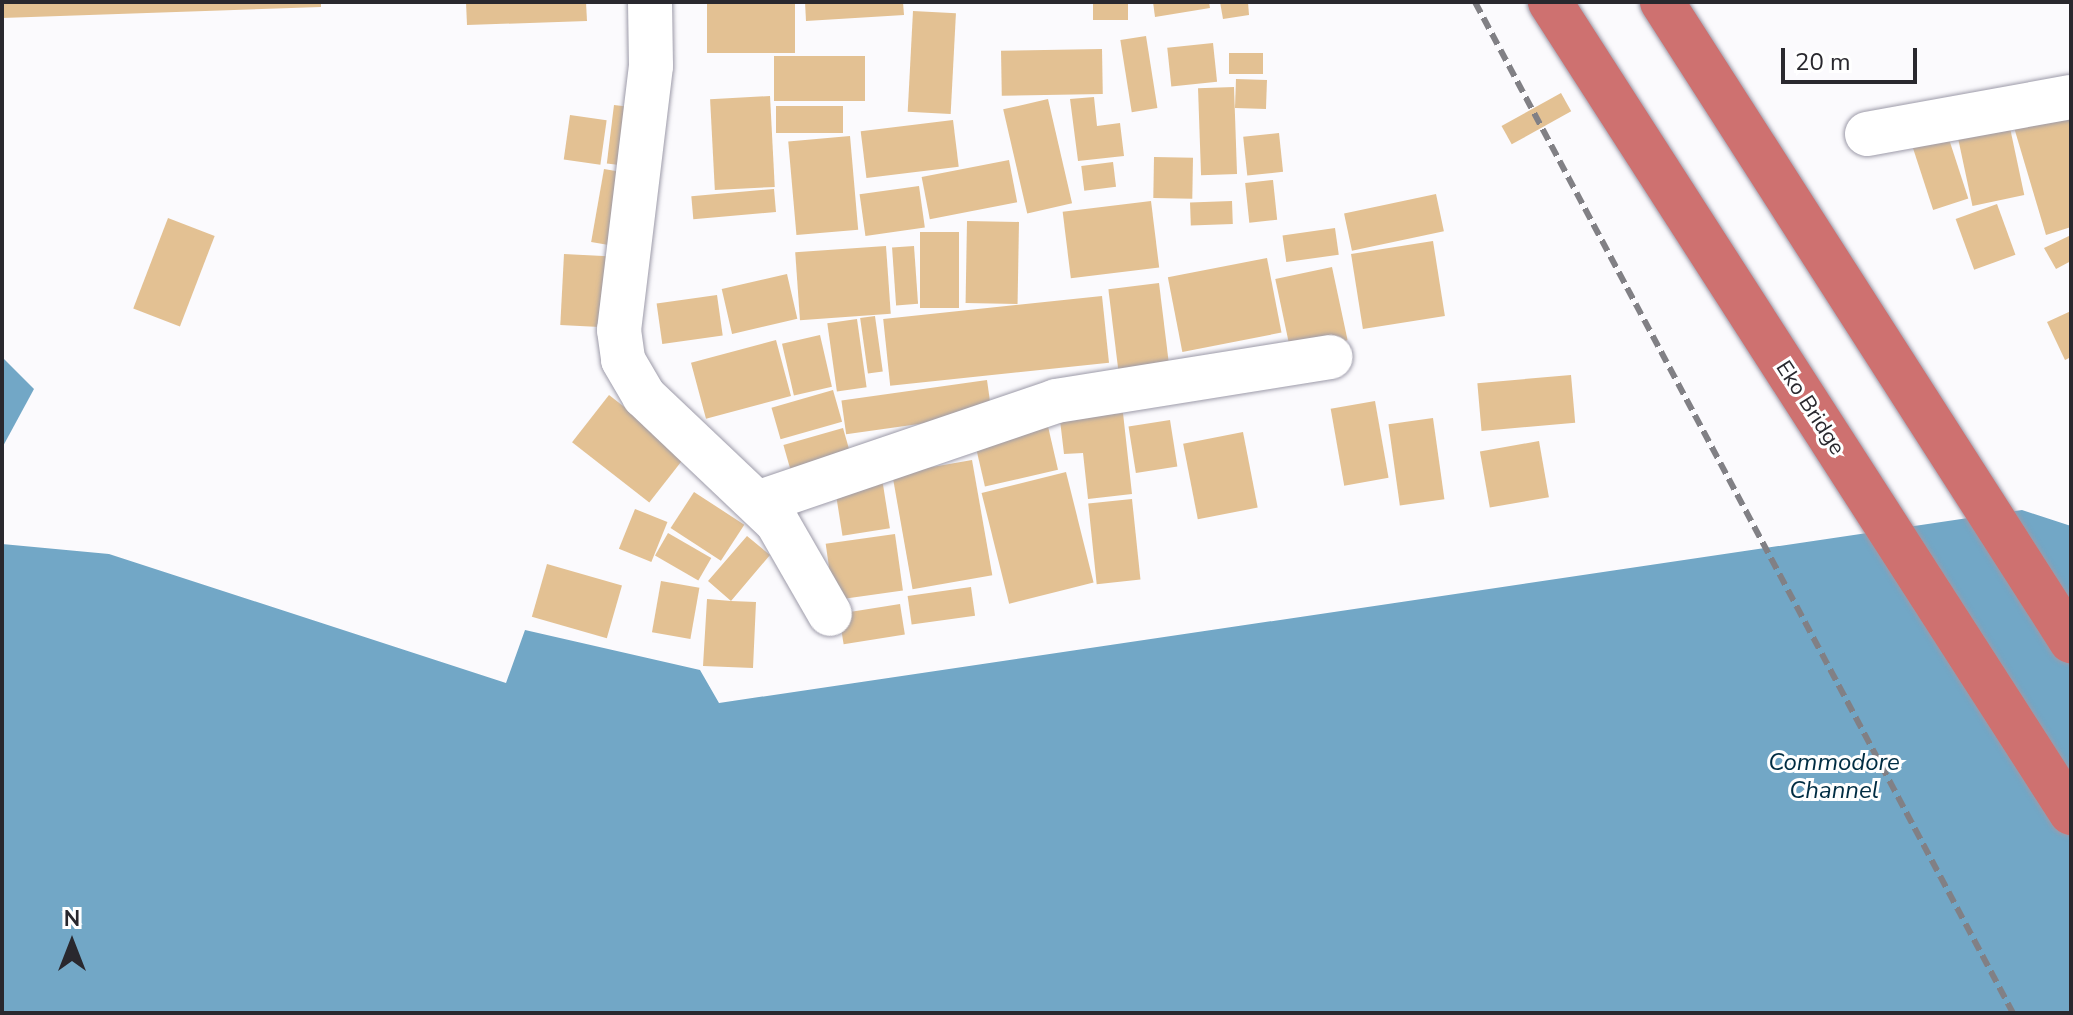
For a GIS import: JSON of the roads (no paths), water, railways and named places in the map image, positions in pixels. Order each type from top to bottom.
[{"type":"highway","name":"Eko Bridge","points":[[1550,2],[2071,813]]},
{"type":"highway","points":[[1662,2],[2071,641]]},
{"type":"street","points":[[650,2],[651,66],[624,287],[623,360],[644,396],[760,502],[830,614]]},
{"type":"street","points":[[1867,134],[2071,97]]},
{"type":"street","points":[[624,287],[645,356]]},
{"type":"street","points":[[760,502],[1056,401],[1330,357]]},
{"type":"water","points":[[2,357],[34,389],[2,448]]},
{"type":"water","name":"Commodore Channel","points":[[2022,510],[2071,526],[2071,1013],[2,1013],[2,544],[109,554],[506,683],[525,630],[700,670],[719,703]]},
{"type":"railway","points":[[1475,2],[2013,1013]]}]
